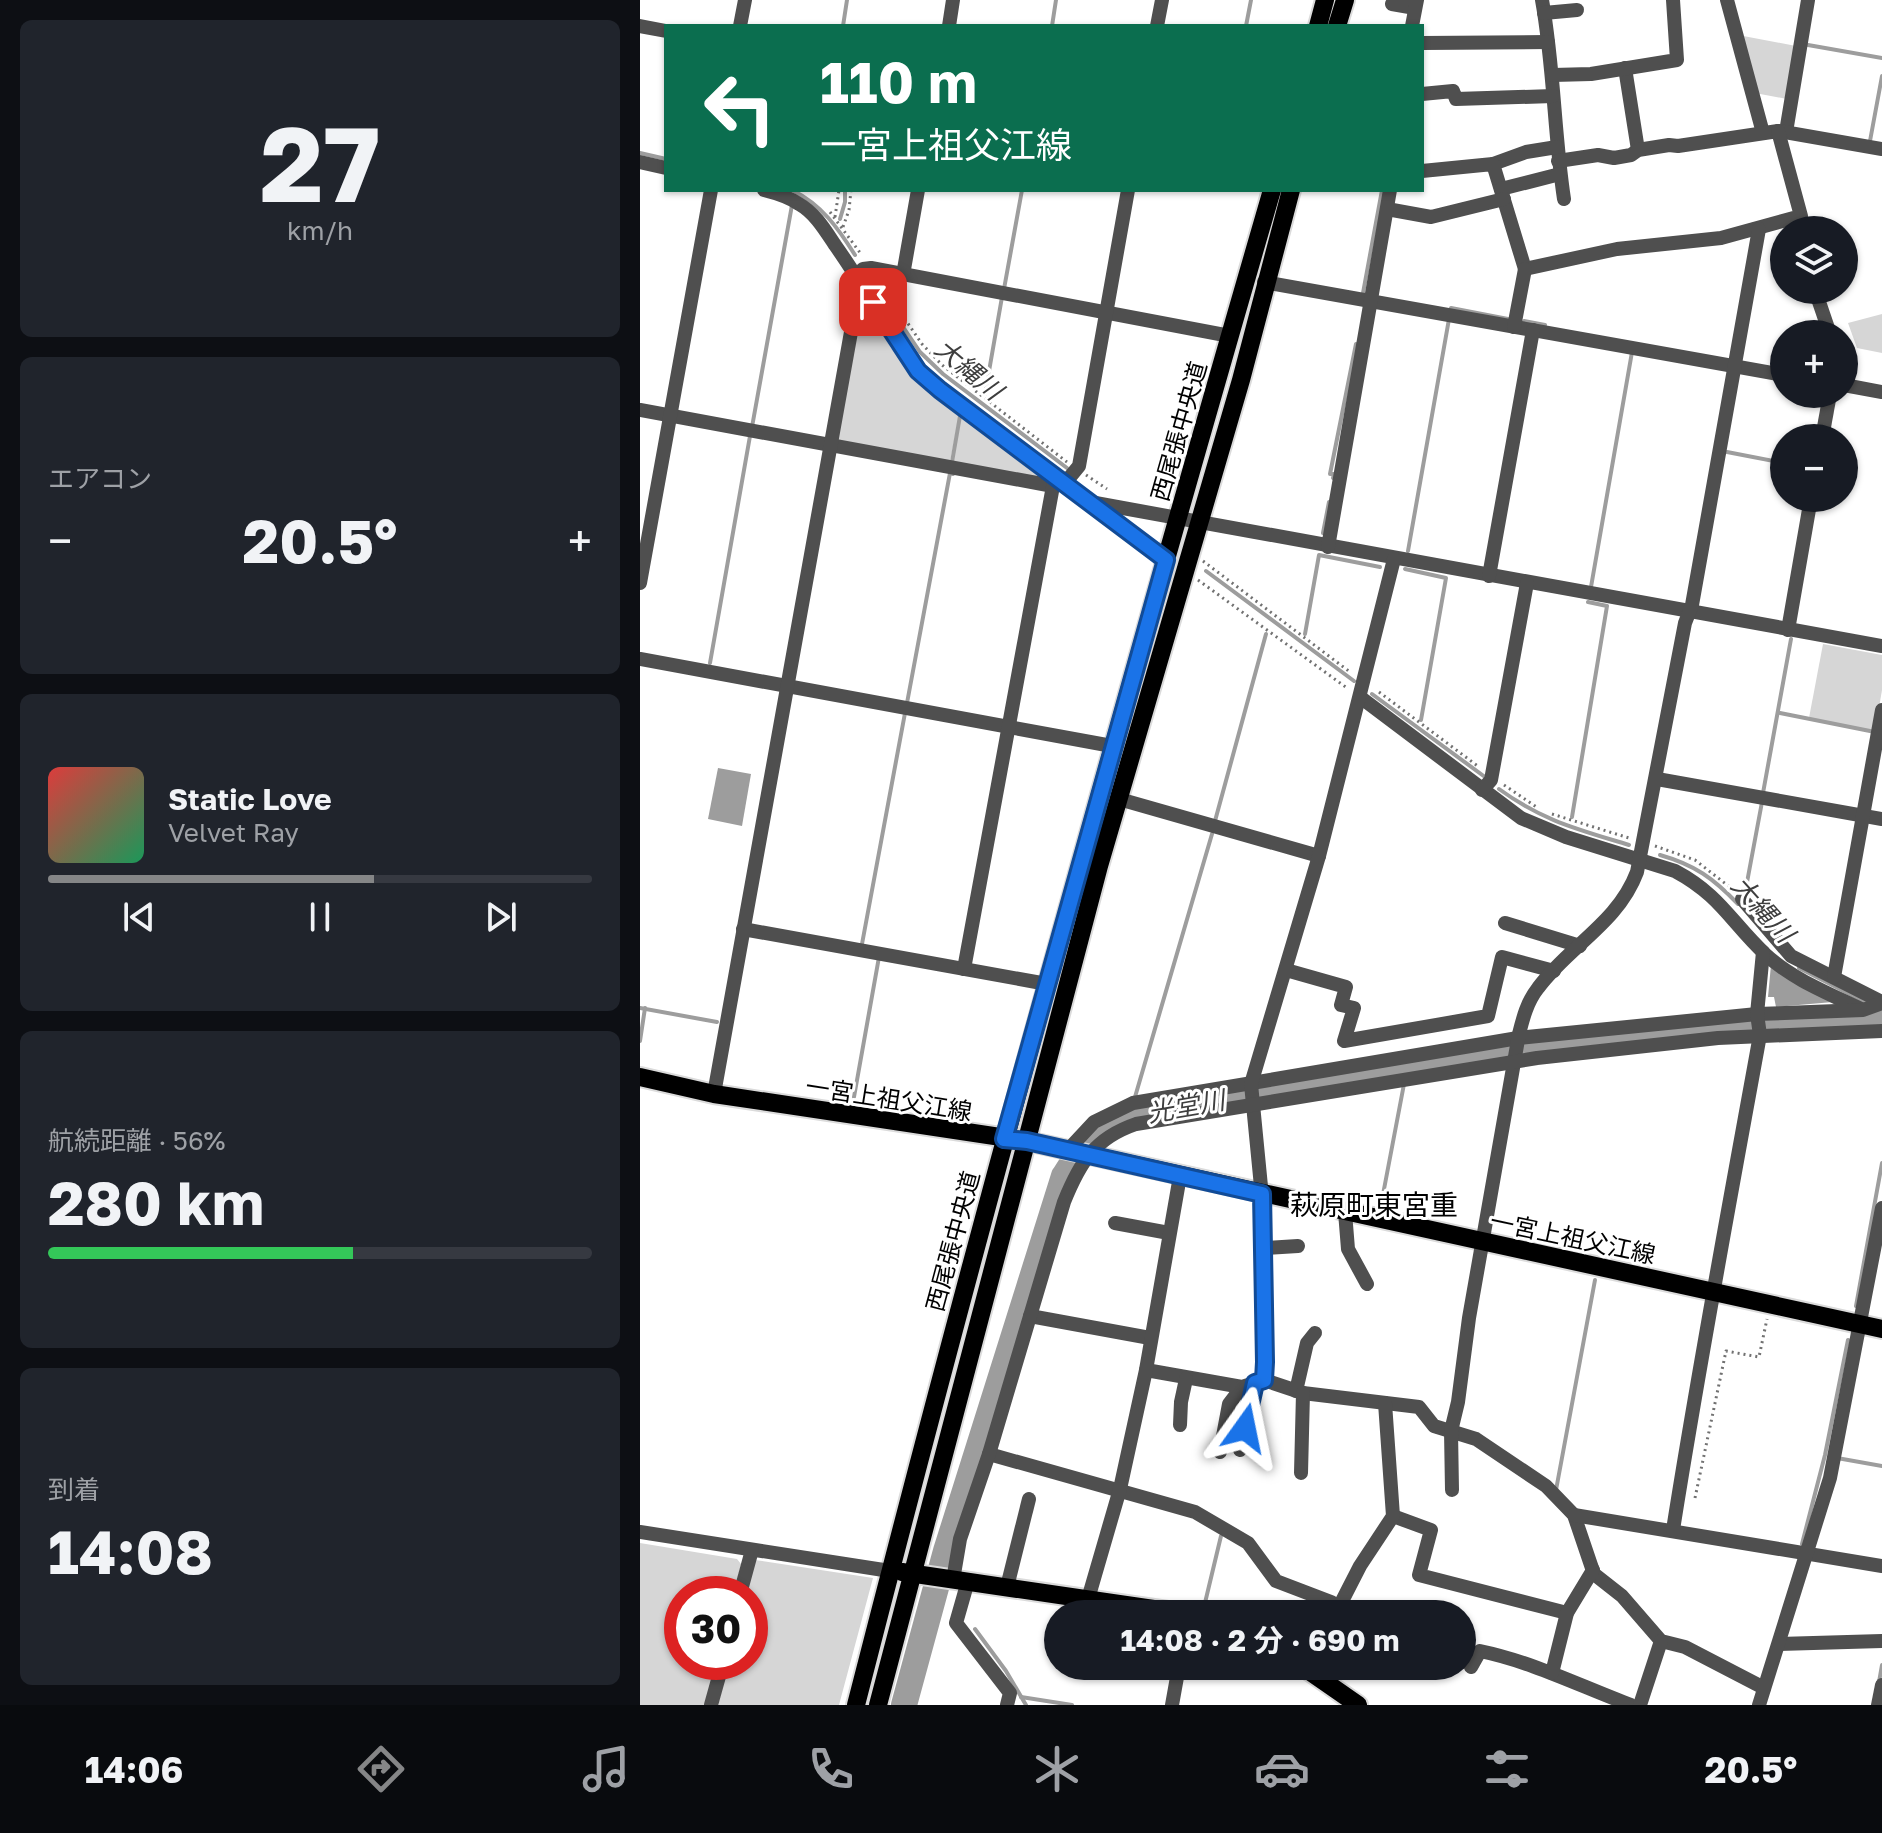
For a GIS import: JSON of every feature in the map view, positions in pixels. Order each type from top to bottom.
[{"type":"main road","points":[[1319,24],[1325,0]]},
{"type":"main road","points":[[1338,24],[1345,0]]},
{"type":"main road","name":"西尾張中央道","points":[[856,1705],[1004,1139],[1112,746],[1271,192]]},
{"type":"main road","name":"西尾張中央道","points":[[878,1705],[921,1575],[1027,1141],[1119,799],[1241,380],[1264,282],[1290,192]]},
{"type":"main road","name":"一宮上祖父江線","points":[[640,1077],[714,1094],[1027,1141],[1882,1329]]},
{"type":"main road","points":[[890,1571],[1095,1600]]},
{"type":"main road","points":[[1331,1680],[1358,1705]]},
{"type":"street","points":[[740,24],[745,0]]},
{"type":"street","points":[[949,24],[953,0]]},
{"type":"street","points":[[1157,24],[1162,0]]},
{"type":"street","points":[[1553,75],[1591,74],[1677,60],[1673,0]]},
{"type":"street","points":[[1727,0],[1776,132],[1799,216]]},
{"type":"street","points":[[1776,132],[1808,0]]},
{"type":"street","points":[[1392,4],[1416,4],[1412,24]]},
{"type":"street","points":[[1564,199],[1558,161],[1553,75],[1543,6],[1577,10]]},
{"type":"street","points":[[640,26],[664,31]]},
{"type":"street","points":[[1424,43],[1548,42]]},
{"type":"street","points":[[1625,68],[1638,150]]},
{"type":"street","points":[[1424,94],[1453,91],[1456,99],[1553,96]]},
{"type":"street","points":[[1387,209],[1431,217],[1503,194],[1558,161],[1598,155],[1614,158],[1631,155],[1638,150],[1776,132],[1882,149]]},
{"type":"street","points":[[1424,171],[1493,164],[1526,152],[1558,161]]},
{"type":"street","points":[[640,162],[664,168]]},
{"type":"street","points":[[1493,164],[1525,269],[1514,327]]},
{"type":"street","points":[[640,583],[711,192]]},
{"type":"street","points":[[769,192],[799,204],[816,219],[863,275],[918,371],[1059,485],[1090,502],[1166,560]]},
{"type":"street","points":[[903,275],[918,192]]},
{"type":"street","points":[[964,969],[1009,727],[1059,485],[1077,469],[1128,192]]},
{"type":"street","points":[[1328,547],[1390,192]]},
{"type":"street","points":[[1525,269],[1617,249],[1689,243],[1770,227]]},
{"type":"street","points":[[1452,1490],[1451,1431],[1525,1010],[1537,989],[1623,901],[1640,859],[1689,613],[1759,229]]},
{"type":"street","points":[[863,275],[903,275],[1230,336]]},
{"type":"street","points":[[714,1094],[863,275]]},
{"type":"street","points":[[1264,282],[1770,372]]},
{"type":"street","points":[[1489,576],[1533,330]]},
{"type":"street","points":[[1858,388],[1882,392]]},
{"type":"street","points":[[640,410],[1059,485]]},
{"type":"street","points":[[1090,502],[1882,646]]},
{"type":"street","points":[[1788,630],[1809,512]]},
{"type":"street","points":[[1240,1450],[1254,1383],[1267,1344],[1264,1333],[1262,1194],[1252,1085],[1319,856],[1394,559]]},
{"type":"street","points":[[1482,790],[1492,776],[1527,583]]},
{"type":"street","points":[[640,659],[1112,746]]},
{"type":"street","points":[[1360,697],[1504,807],[1542,829],[1675,871],[1709,893],[1763,952],[1788,972],[1875,1006]]},
{"type":"street","points":[[1834,977],[1882,710]]},
{"type":"street","points":[[1657,779],[1882,819]]},
{"type":"street","points":[[1119,799],[1319,856]]},
{"type":"street","points":[[1742,899],[1791,956],[1834,977],[1875,1006]]},
{"type":"street","points":[[1505,923],[1580,946]]},
{"type":"street","points":[[743,929],[1047,984]]},
{"type":"street","points":[[1673,1530],[1700,1355],[1760,1034],[1757,1015],[1763,952]]},
{"type":"street","points":[[1286,970],[1346,987],[1341,1005],[1354,1008],[1344,1041],[1488,1016],[1502,957],[1554,971]]},
{"type":"street","points":[[1007,1705],[1010,1693],[956,1623],[960,1539],[989,1454],[1074,1176],[1078,1154],[1094,1122],[1133,1103],[1518,1040],[1875,1006]]},
{"type":"street","points":[[1078,1154],[1136,1124],[1514,1060],[1760,1034],[1882,1031]]},
{"type":"street","points":[[1386,1034],[1391,1060]]},
{"type":"street","points":[[1088,1599],[1120,1489],[1146,1370],[1180,1176]]},
{"type":"street","points":[[1759,1705],[1834,1457],[1882,1208]]},
{"type":"street","points":[[1345,1212],[1348,1249],[1367,1284]]},
{"type":"street","points":[[1115,1223],[1169,1233]]},
{"type":"street","points":[[1265,1248],[1298,1246]]},
{"type":"street","points":[[1030,1316],[1150,1338]]},
{"type":"street","points":[[1301,1473],[1300,1392],[1307,1343],[1315,1333]]},
{"type":"street","points":[[1146,1370],[1186,1379],[1254,1383],[1419,1407],[1434,1426],[1476,1439],[1546,1486],[1574,1515],[1593,1570],[1600,1581],[1622,1596],[1661,1641],[1685,1647],[1764,1688]]},
{"type":"street","points":[[1180,1425],[1186,1379]]},
{"type":"street","points":[[1220,1452],[1229,1404],[1254,1383]]},
{"type":"street","points":[[1343,1600],[1360,1566],[1393,1516],[1385,1403]]},
{"type":"street","points":[[989,1454],[1195,1512],[1248,1543],[1276,1581],[1315,1600]]},
{"type":"street","points":[[1007,1587],[1029,1499]]},
{"type":"street","points":[[1574,1515],[1882,1566]]},
{"type":"street","points":[[1393,1516],[1431,1530],[1419,1575],[1567,1613]]},
{"type":"street","points":[[640,1532],[890,1571]]},
{"type":"street","points":[[745,1576],[752,1550]]},
{"type":"street","points":[[1552,1673],[1567,1613],[1593,1570]]},
{"type":"street","points":[[1640,1705],[1661,1641]]},
{"type":"street","points":[[1779,1644],[1882,1641]]},
{"type":"street","points":[[1476,1658],[1480,1651],[1552,1673],[1631,1705]]},
{"type":"street","points":[[711,1705],[718,1680]]},
{"type":"street","points":[[1172,1705],[1176,1680]]},
{"type":"street","points":[[1878,1705],[1882,1685]]},
{"type":"path","points":[[835,217],[839,192]]},
{"type":"path","points":[[843,227],[851,192]]},
{"type":"path","points":[[825,208],[843,227],[863,275],[942,365],[1108,490]]},
{"type":"path","points":[[1190,551],[1532,806],[1695,860],[1742,899]]},
{"type":"path","points":[[1185,571],[1360,697]]},
{"type":"path","points":[[1695,1498],[1726,1351],[1759,1357],[1768,1315]]},
{"type":"shaded area","points":[[1738,35],[1796,46],[1787,99],[1755,93]]},
{"type":"shaded area","points":[[862,301],[891,348],[913,372],[960,410],[950,462],[836,440]]},
{"type":"shaded area","points":[[1882,314],[1882,353],[1858,348],[1858,320]]},
{"type":"shaded area","points":[[962,412],[1050,479],[953,462]]},
{"type":"shaded area","points":[[1823,644],[1882,655],[1882,690],[1875,731],[1809,718]]},
{"type":"shaded area","points":[[718,768],[751,774],[742,826],[708,819]]},
{"type":"shaded area","points":[[1771,965],[1833,1002],[1776,1007],[1774,997],[1768,997]]},
{"type":"shaded area","points":[[640,1543],[737,1559],[741,1564],[738,1576],[664,1576],[664,1680],[711,1680],[705,1705],[640,1705]]},
{"type":"shaded area","points":[[755,1560],[873,1578],[839,1705],[718,1705],[724,1680],[768,1680],[768,1576],[751,1576]]},
{"type":"waterway","points":[[843,24],[847,0]]},
{"type":"waterway","points":[[1052,24],[1056,0]]},
{"type":"waterway","points":[[1246,24],[1251,0]]},
{"type":"waterway","points":[[1808,45],[1882,58]]},
{"type":"waterway","points":[[1870,141],[1882,76]]},
{"type":"waterway","name":"大縄川","points":[[640,153],[664,159]]},
{"type":"waterway","name":"大縄川","points":[[796,192],[828,218],[855,255]]},
{"type":"waterway","points":[[840,219],[845,192]]},
{"type":"waterway","points":[[1004,289],[1022,192]]},
{"type":"waterway","points":[[1363,293],[1382,192]]},
{"type":"waterway","points":[[752,427],[792,205]]},
{"type":"waterway","name":"大縄川","points":[[870,278],[920,352],[943,374],[1067,468]]},
{"type":"waterway","points":[[985,394],[1002,297]]},
{"type":"waterway","points":[[1451,308],[1508,319]]},
{"type":"waterway","points":[[1408,551],[1449,319]]},
{"type":"waterway","points":[[1524,321],[1545,325]]},
{"type":"waterway","points":[[1333,478],[1334,474],[1330,474],[1356,344]]},
{"type":"waterway","points":[[1591,587],[1632,352]]},
{"type":"waterway","points":[[952,462],[960,416]]},
{"type":"waterway","points":[[710,663],[750,436]]},
{"type":"waterway","points":[[1727,452],[1770,460]]},
{"type":"waterway","points":[[907,703],[950,473],[953,474]]},
{"type":"waterway","points":[[1323,533],[1329,502]]},
{"type":"waterway","points":[[1305,634],[1319,555],[1380,567]]},
{"type":"waterway","points":[[1405,569],[1446,578],[1421,720]]},
{"type":"waterway","name":"大縄川","points":[[1206,571],[1354,681]]},
{"type":"waterway","points":[[1572,817],[1607,606],[1588,602]]},
{"type":"waterway","points":[[1215,821],[1266,634]]},
{"type":"waterway","points":[[1763,793],[1791,639]]},
{"type":"waterway","name":"大縄川","points":[[1372,694],[1485,777]]},
{"type":"waterway","points":[[862,944],[905,713]]},
{"type":"waterway","points":[[1780,713],[1875,732]]},
{"type":"waterway","name":"大縄川","points":[[1499,789],[1546,817],[1629,845]]},
{"type":"waterway","points":[[1745,893],[1762,802]]},
{"type":"waterway","points":[[1135,1097],[1212,834]]},
{"type":"waterway","name":"大縄川","points":[[1660,855],[1703,874],[1738,904]]},
{"type":"waterway","points":[[854,1097],[879,957]]},
{"type":"waterway","name":"大縄川","points":[[1799,968],[1869,1004]]},
{"type":"waterway","points":[[640,1008],[717,1022]]},
{"type":"waterway","points":[[640,1041],[645,1008]]},
{"type":"waterway","name":"光堂川","points":[[904,1705],[946,1551],[1064,1176],[1086,1145],[1101,1131],[1136,1114],[1443,1060],[1565,1043],[1750,1024],[1882,1019]]},
{"type":"waterway","points":[[1381,1205],[1404,1084]]},
{"type":"waterway","points":[[1856,1306],[1882,1163]]},
{"type":"waterway","points":[[1556,1490],[1595,1280]]},
{"type":"waterway","points":[[1802,1544],[1825,1455],[1848,1340]]},
{"type":"waterway","points":[[1837,1458],[1882,1466]]},
{"type":"waterway","points":[[1206,1600],[1221,1536]]},
{"type":"waterway","points":[[975,1629],[1026,1705]]},
{"type":"waterway","points":[[1879,1682],[1882,1665]]},
{"type":"waterway","points":[[1021,1697],[1072,1705]]},
{"type":"district","name":"萩原町東宮重","points":[[1374,1204]]},
{"type":"route","points":[[873,302],[918,371],[1166,560],[1004,1139],[1027,1141],[1262,1194],[1264,1333],[1267,1344],[1264,1380],[1255,1383],[1245,1428]]}]
